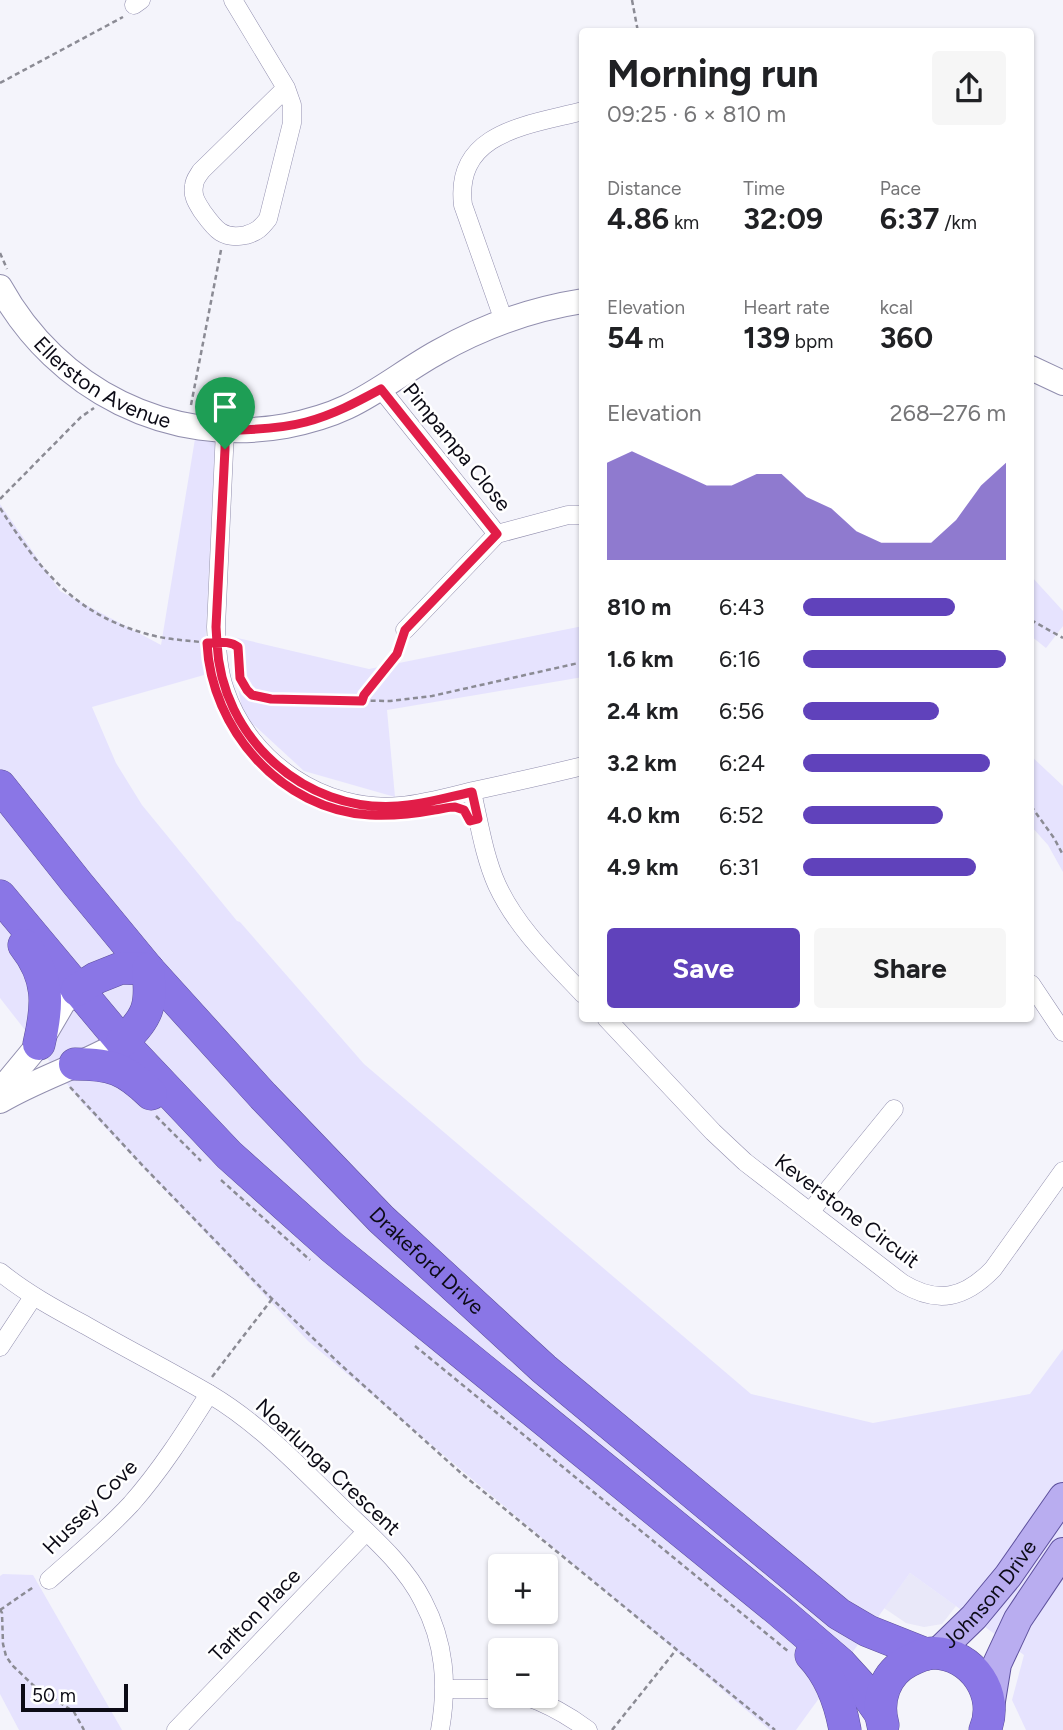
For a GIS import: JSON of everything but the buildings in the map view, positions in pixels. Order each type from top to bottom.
[{"type":"highway","name":"Drakeford Drive","points":[[0,786],[148,969],[263,1096],[381,1219],[544,1369],[839,1614],[868,1631],[899,1644],[963,1662],[977,1674],[986,1689],[991,1719]]},
{"type":"highway","points":[[0,896],[122,1042],[229,1155],[333,1248],[840,1663],[861,1686],[880,1722]]},
{"type":"highway","points":[[0,914],[36,961],[45,992],[45,1017],[39,1044]]},
{"type":"highway","points":[[77,990],[96,978],[121,968],[148,969],[150,995],[146,1012],[141,1023],[122,1042]]},
{"type":"highway","points":[[73,1076],[99,1064],[134,1077],[193,1135],[229,1155]]},
{"type":"highway","points":[[778,1610],[784,1631],[813,1657],[834,1688],[845,1730]]},
{"type":"highway","points":[[880,1722],[881,1695],[889,1678],[901,1665],[931,1653]]},
{"type":"main road","name":"Johnson Drive","points":[[931,1653],[974,1617],[1008,1576],[1063,1497]]},
{"type":"main road","name":"Johnson Drive","points":[[991,1719],[997,1664],[1018,1619],[1063,1552]]},
{"type":"street","points":[[233,0],[286,89],[292,105],[292,123],[268,219],[261,229],[254,233],[236,237],[223,235],[213,226],[196,201],[194,181],[201,171],[286,89]]},
{"type":"street","points":[[504,321],[463,205],[464,177],[472,159],[492,138],[579,112]]},
{"type":"street","name":"Ellerston Avenue","points":[[5,280],[9,304],[41,345],[75,376],[115,401],[137,411],[187,426],[225,430],[266,429],[306,422],[345,408],[381,389],[437,352],[481,330],[552,307],[579,303]]},
{"type":"street","points":[[1034,369],[1063,383]]},
{"type":"street","name":"Pimpampa Close","points":[[381,389],[497,534]]},
{"type":"street","points":[[225,430],[217,613],[218,660],[225,691],[239,721],[269,759],[309,788],[324,794],[355,803],[398,806],[579,767]]},
{"type":"street","name":"Pimpampa Close","points":[[405,630],[497,534],[568,515],[579,515]]},
{"type":"street","points":[[472,792],[484,847],[496,883],[525,931],[579,990]]},
{"type":"street","points":[[1034,988],[1063,1032]]},
{"type":"street","points":[[0,1091],[39,1044],[63,1003],[77,990]]},
{"type":"street","name":"Keverstone Circuit","points":[[610,1022],[745,1162],[913,1289],[932,1295],[951,1294],[979,1283],[993,1269],[1063,1171]]},
{"type":"street","points":[[0,1101],[73,1076],[122,1042]]},
{"type":"street","points":[[810,1212],[894,1109]]},
{"type":"street","name":"Noarlunga Crescent","points":[[0,1272],[33,1297],[226,1405],[275,1443],[366,1532],[407,1575],[423,1601],[438,1639],[443,1658],[445,1689],[440,1730]]},
{"type":"street","points":[[0,1347],[33,1297]]},
{"type":"street","name":"Hussey Cove","points":[[49,1580],[131,1504],[161,1468],[206,1392]]},
{"type":"street","name":"Tarlton Place","points":[[176,1730],[366,1532]]},
{"type":"street","points":[[445,1689],[488,1689]]},
{"type":"street","points":[[554,1708],[588,1730]]},
{"type":"path","points":[[632,0],[637,28]]},
{"type":"path","points":[[0,83],[122,19],[137,2]]},
{"type":"path","points":[[187,426],[223,243]]},
{"type":"path","points":[[0,253],[5,280]]},
{"type":"path","points":[[0,499],[96,405]]},
{"type":"path","points":[[0,508],[20,540],[60,587],[87,608],[145,634],[185,641],[235,644],[238,647],[240,678],[252,695],[271,699],[390,701],[432,696],[579,663]]},
{"type":"path","points":[[1034,622],[1063,638]]},
{"type":"path","points":[[362,701],[397,654],[405,630]]},
{"type":"path","points":[[1034,810],[1063,855]]},
{"type":"path","points":[[73,1076],[143,1166],[272,1299],[351,1374],[462,1474],[775,1730]]},
{"type":"path","points":[[206,1392],[272,1299]]},
{"type":"path","points":[[49,1580],[32,1587],[0,1610],[2,1644],[12,1665],[33,1685],[74,1712],[84,1730]]},
{"type":"path","points":[[612,1730],[676,1650]]},
{"type":"shaded area","points":[[195,439],[215,441],[204,675],[92,707],[116,763],[142,805],[237,921],[364,1064],[751,1394],[873,1423],[1030,1394],[1063,1349],[1063,1730],[1026,1730],[1012,1700],[1024,1655],[910,1573],[796,1730],[770,1730],[308,1341],[82,1103],[0,998],[0,504],[60,591],[161,645]]},
{"type":"shaded area","points":[[1034,579],[1063,611],[1063,626],[1046,648],[1034,638]]},
{"type":"shaded area","points":[[579,627],[579,678],[387,710],[395,797],[304,771],[243,715],[229,636],[369,669]]},
{"type":"shaded area","points":[[1034,759],[1063,786],[1063,872],[1048,845],[1034,829]]},
{"type":"shaded area","points":[[910,1573],[956,1606],[942,1624],[924,1627],[906,1623],[884,1608]]},
{"type":"shaded area","points":[[33,1575],[122,1730],[19,1730],[0,1694],[0,1576]]},
{"type":"route","points":[[225,449],[216,627],[217,643],[218,660],[225,691],[248,735],[282,770],[309,788],[324,794],[370,806],[398,806],[472,792],[478,819],[470,821],[461,807],[392,816],[354,813],[318,803],[289,787],[271,774],[234,732],[215,692],[207,643],[217,643],[226,642],[238,647],[240,678],[252,695],[271,699],[362,701],[397,654],[405,630],[497,534],[381,389],[345,408],[306,422],[266,429],[225,430],[225,449]]}]
